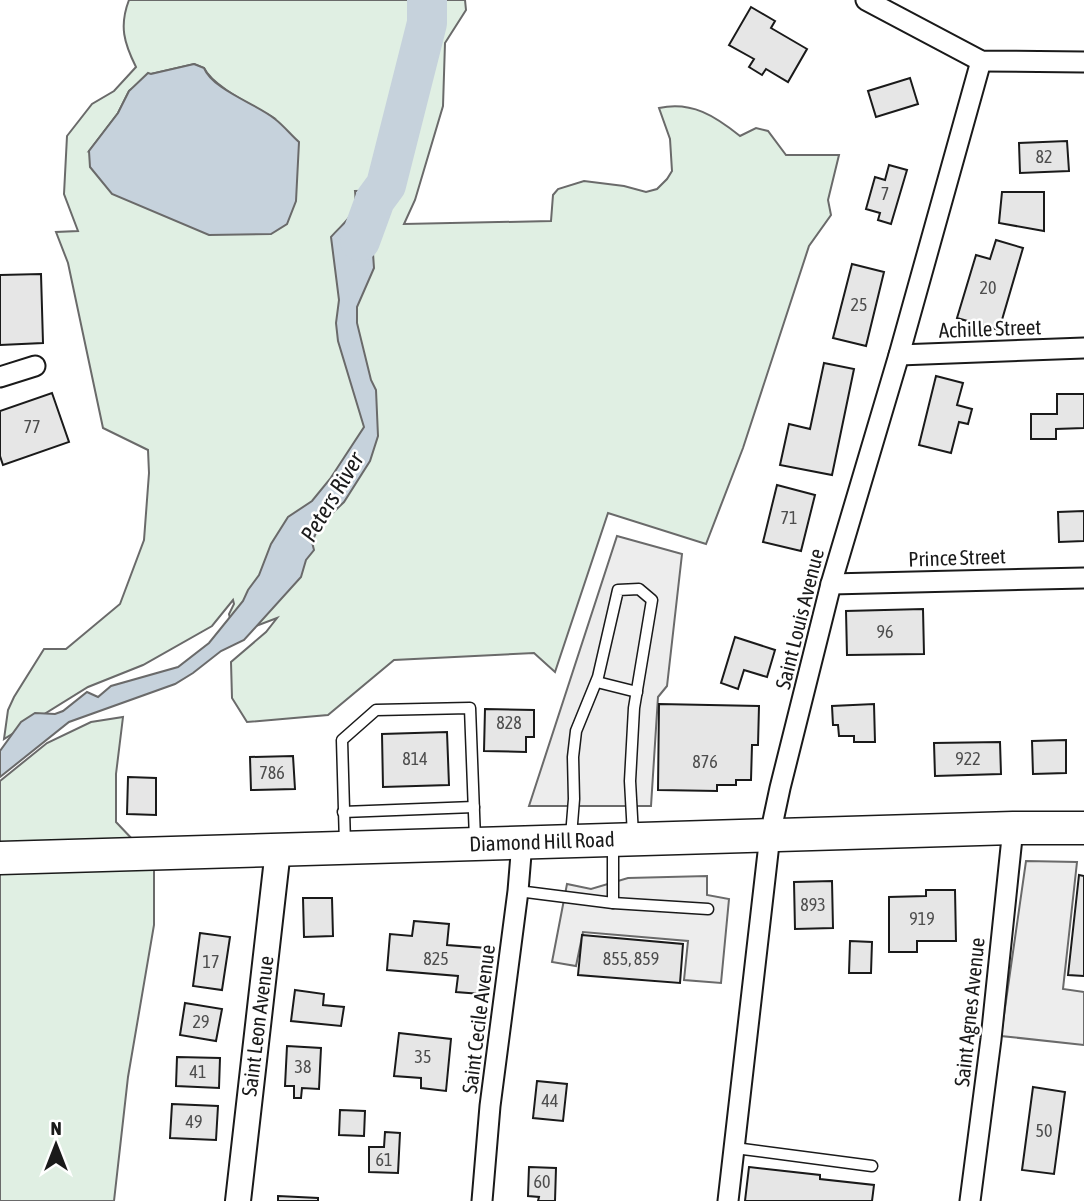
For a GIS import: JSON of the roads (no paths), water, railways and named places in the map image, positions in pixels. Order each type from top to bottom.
[{"type":"main road","name":"Diamond Hill Road","points":[[0,858],[1084,828]]},
{"type":"street","points":[[866,0],[981,61],[1084,62]]},
{"type":"street","name":"Saint Louis Avenue","points":[[729,1201],[770,835],[780,788],[831,584],[899,355],[981,61]]},
{"type":"street","name":"Achille Street","points":[[899,355],[1084,348]]},
{"type":"street","points":[[0,377],[35,366]]},
{"type":"street","name":"Prince Street","points":[[831,584],[1084,578]]},
{"type":"street","name":"Saint Agnes Avenue","points":[[970,1201],[991,1039],[1013,828]]},
{"type":"street","name":"Saint Cecile Avenue","points":[[482,1201],[494,1079],[519,891],[522,842]]},
{"type":"street","name":"Saint Leon Avenue","points":[[238,1201],[278,850]]},
{"type":"lane","points":[[570,842],[576,731],[597,682],[618,590],[639,589],[652,600],[636,692],[631,781],[613,903]]},
{"type":"lane","points":[[597,682],[636,692]]},
{"type":"lane","points":[[345,848],[342,740],[376,710],[470,708],[476,844]]},
{"type":"lane","points":[[343,811],[474,807]]},
{"type":"lane","points":[[519,891],[613,903],[708,909]]},
{"type":"lane","points":[[735,1148],[872,1166]]},
{"type":"water","points":[[194,64],[204,68],[216,83],[226,90],[267,113],[299,142],[296,201],[287,224],[271,234],[209,235],[112,194],[90,167],[89,151],[118,113],[129,91],[148,73]]},
{"type":"water","points":[[395,190],[372,239],[374,268],[357,307],[357,323],[376,390],[378,436],[370,461],[344,502],[319,526],[312,542],[314,550],[306,560],[301,577],[244,640],[221,651],[175,684],[69,722],[0,777],[0,751],[21,722],[35,713],[55,714],[87,692],[98,697],[111,686],[178,667],[209,643],[243,601],[259,575],[271,544],[288,517],[312,501],[330,479],[364,427],[338,341],[336,323],[339,300],[331,237],[353,212],[355,191]]},
{"type":"waterway","name":"Peters River","points":[[360,241],[375,200],[386,185],[427,23],[427,0]]}]
